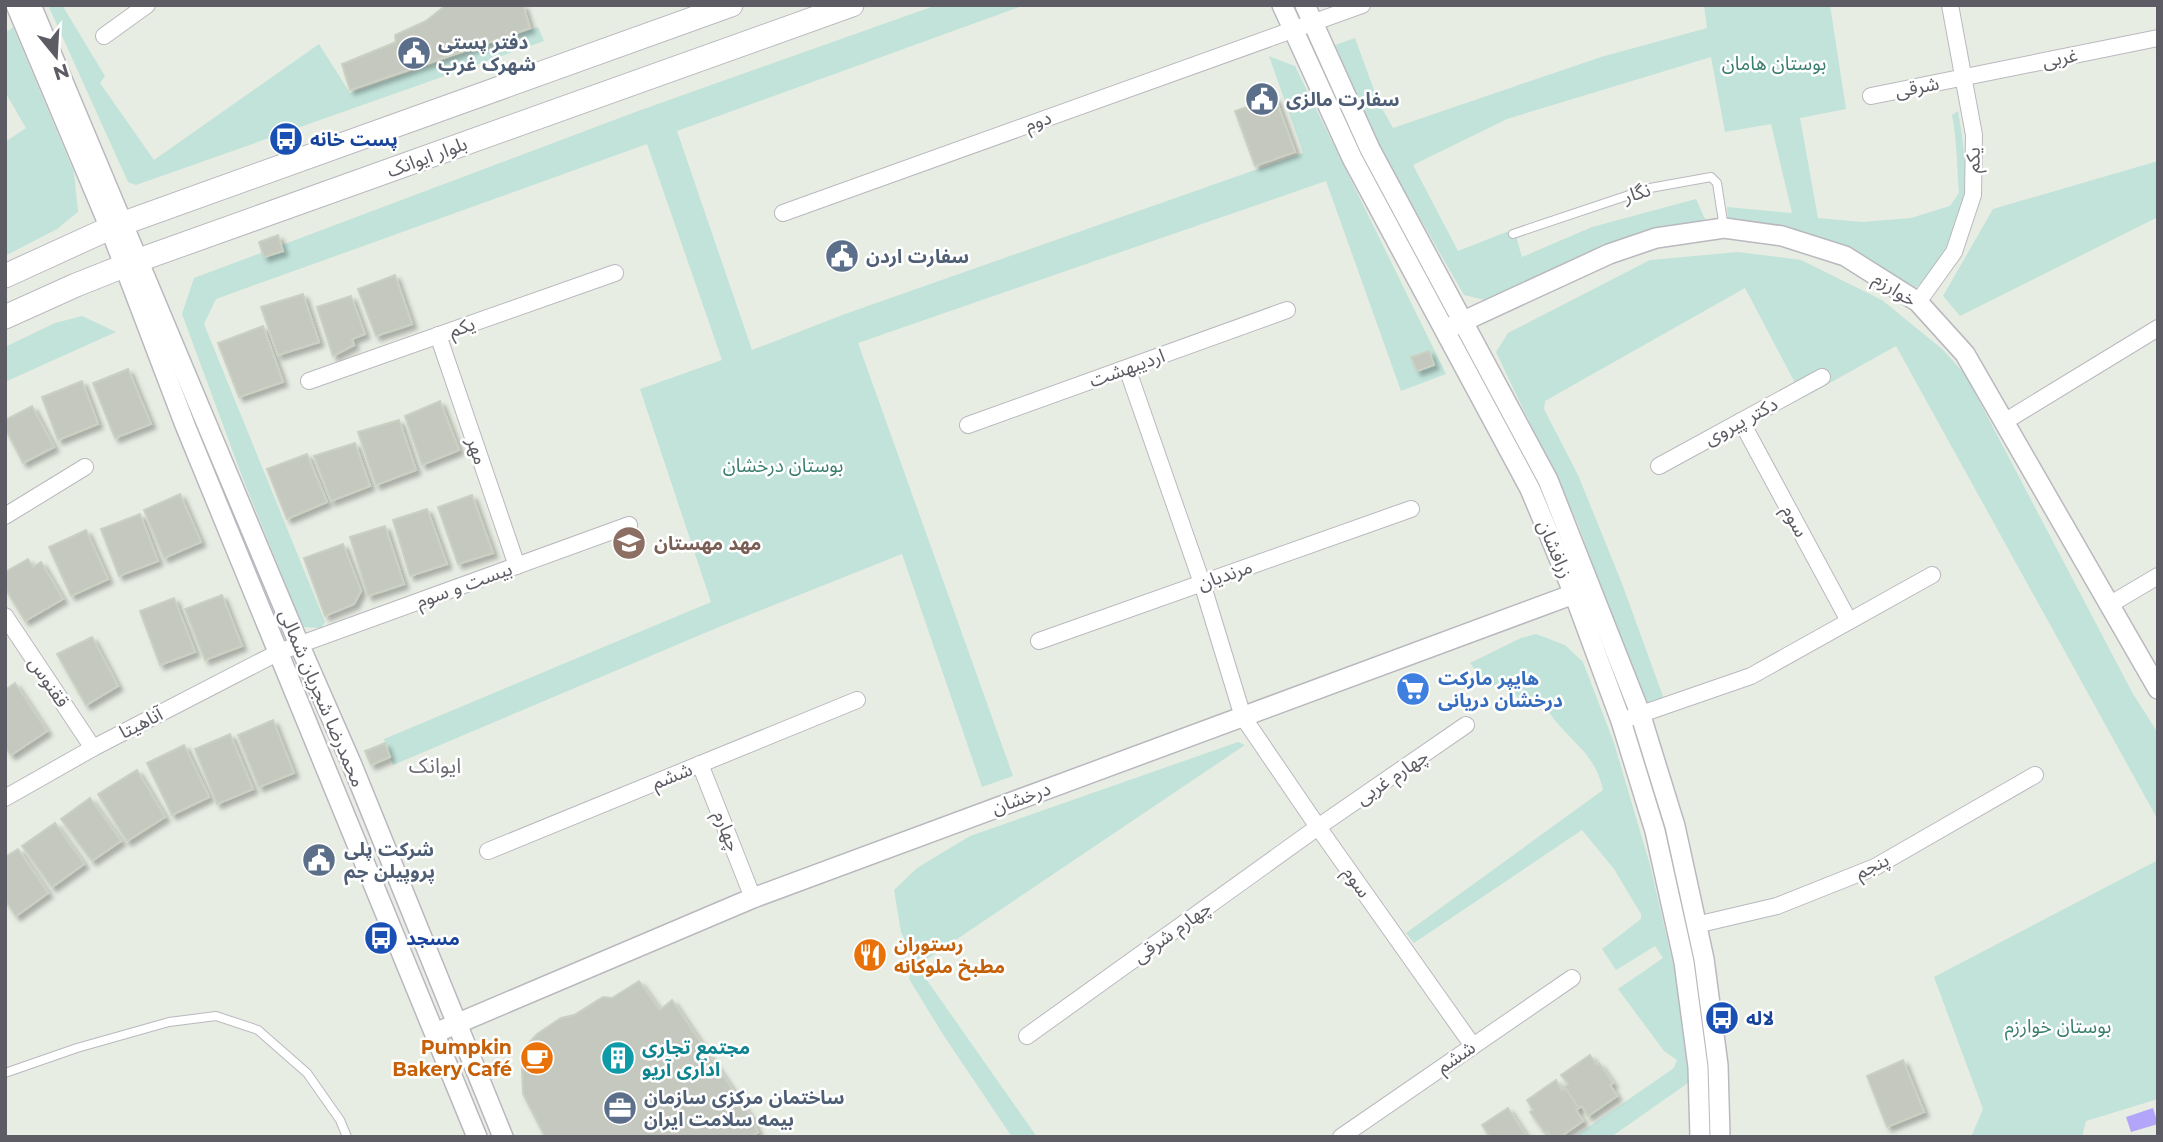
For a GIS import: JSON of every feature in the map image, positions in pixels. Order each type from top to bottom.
[{"type":"main road","points":[[5,276],[117,226],[731,5]]},
{"type":"main road","name":"بلوار ایوانک","points":[[5,317],[131,263],[852,5]]},
{"type":"street","points":[[16,5],[117,226]]},
{"type":"street","points":[[31,5],[131,263]]},
{"type":"street","points":[[104,36],[147,5]]},
{"type":"street","name":"زرافشان","points":[[1282,5],[1352,158],[1530,489],[1640,713],[1675,826],[1704,959],[1718,1065],[1720,1137]]},
{"type":"street","points":[[1308,13],[1362,5]]},
{"type":"street","name":"یکم","points":[[1918,302],[1954,252],[1973,195],[1974,135],[1950,5]]},
{"type":"street","name":"زرافشان","points":[[1308,13],[1370,149],[1548,480],[1655,831],[1684,962],[1698,1067],[1700,1137]]},
{"type":"street","name":"دوم","points":[[783,213],[1293,29],[1308,13]]},
{"type":"street","name":"غربی","points":[[1963,78],[2158,38]]},
{"type":"street","name":"شرقی","points":[[1871,96],[1963,78]]},
{"type":"street","name":"خوارزم","points":[[1445,329],[1620,250],[1656,238],[1724,228],[1782,236],[1845,256],[1918,302],[1965,354],[2158,689]]},
{"type":"street","name":"محمدرضا شجریان شمالی","points":[[131,263],[352,765],[503,1137]]},
{"type":"street","name":"محمدرضا شجریان شمالی","points":[[131,263],[185,425],[477,1137]]},
{"type":"street","name":"یکم","points":[[309,381],[615,273]]},
{"type":"street","name":"اردیبهشت","points":[[968,425],[1287,310]]},
{"type":"street","points":[[2004,422],[2158,328]]},
{"type":"street","name":"مهر","points":[[438,335],[517,566]]},
{"type":"street","name":"سوم","points":[[1127,368],[1202,583],[1243,717],[1473,1046]]},
{"type":"street","name":"دکتر پیروی","points":[[1659,466],[1822,377]]},
{"type":"street","name":"سوم","points":[[1741,421],[1849,621]]},
{"type":"street","points":[[5,516],[85,467]]},
{"type":"street","name":"مرنديان","points":[[1039,641],[1411,509]]},
{"type":"street","name":"بیست و سوم","points":[[279,652],[629,525]]},
{"type":"street","points":[[1621,721],[1751,676],[1932,575]]},
{"type":"street","points":[[2109,605],[2158,576]]},
{"type":"street","name":"درخشان","points":[[435,1033],[753,898],[1582,591]]},
{"type":"street","name":"ققنوس","points":[[5,617],[93,748]]},
{"type":"street","name":"آناهیتا","points":[[5,798],[93,748],[279,652]]},
{"type":"street","name":"ششم","points":[[488,851],[856,700]]},
{"type":"street","name":"چهارم غربی","points":[[1318,827],[1466,725]]},
{"type":"street","name":"چهارم","points":[[700,764],[753,898]]},
{"type":"street","name":"پنجم","points":[[1696,925],[1777,906],[1875,867],[2035,775]]},
{"type":"street","name":"چهارم شرقی","points":[[1027,1036],[1318,827]]},
{"type":"street","name":"ششم","points":[[1340,1137],[1572,978]]},
{"type":"lane","name":"نگار","points":[[1513,234],[1650,188],[1711,177],[1717,183],[1724,228]]},
{"type":"lane","points":[[5,1073],[77,1048],[169,1022],[216,1016],[258,1030],[307,1073],[340,1120],[347,1137]]},
{"type":"green space","points":[[48,5],[62,5],[105,76],[100,83],[154,160],[319,44],[350,93],[538,27],[544,41],[136,185],[128,182]]},
{"type":"green space","name":"بوستان درخشان","points":[[937,5],[1025,5],[677,131],[752,350],[845,314],[1303,153],[1269,56],[1295,66],[1446,374],[1401,391],[1326,181],[858,343],[1013,776],[982,787],[902,554],[719,627],[393,765],[384,739],[711,602],[640,389],[722,360],[647,144],[216,299],[204,324],[325,622],[321,628],[303,627],[243,479],[182,314],[194,278],[638,111]]},
{"type":"green space","name":"بوستان هامان","points":[[1704,5],[1830,5],[1846,109],[1800,118],[1818,218],[1862,222],[1911,218],[1950,206],[1959,193],[1952,115],[1958,111],[1965,166],[1963,202],[1954,237],[1938,264],[1913,291],[1728,222],[1727,207],[1792,213],[1771,124],[1725,132],[1711,57],[1507,119],[1413,165],[1458,251],[1514,229],[1522,257],[1592,227],[1696,199],[1708,226],[1493,302],[1464,295],[1380,149],[1335,45],[1355,38],[1378,101],[1393,128],[1601,57],[1707,28]]},
{"type":"green space","points":[[13,27],[74,172],[78,212],[57,229],[5,256],[5,142],[26,128],[5,92],[5,33]]},
{"type":"green space","points":[[2158,161],[2158,217],[1960,316],[1943,296],[1993,209]]},
{"type":"green space","points":[[1738,252],[1801,260],[1882,300],[1942,349],[1965,374],[2133,694],[2158,733],[2158,820],[1896,346],[1803,398],[1745,288],[1545,401],[1544,409],[1578,475],[1621,581],[1664,699],[1647,704],[1640,697],[1578,524],[1496,352],[1508,333],[1650,260]]},
{"type":"green space","points":[[82,316],[116,332],[5,382],[5,347],[55,323]]},
{"type":"green space","points":[[1536,634],[1565,645],[1583,662],[1614,743],[1650,865],[1674,968],[1689,1049],[1688,1083],[1611,1137],[1574,1137],[1674,1068],[1677,1060],[1664,1051],[1618,989],[1663,958],[1655,946],[1616,970],[1602,949],[1641,919],[1641,914],[1614,869],[1582,830],[1414,943],[1406,933],[1603,790],[1591,761],[1556,722],[1539,697],[1522,704],[1506,681],[1488,688],[1470,663],[1521,638]]},
{"type":"green space","points":[[1238,742],[1245,745],[917,966],[1037,1137],[1012,1137],[909,979],[913,957],[901,932],[894,890],[917,868],[970,836]]},
{"type":"green space","name":"بوستان خوارزم","points":[[2158,860],[2158,1099],[2086,1121],[2082,1137],[1971,1137],[1983,1109],[1934,977]]},
{"type":"shaded area","points":[[2153,1108],[2158,1124],[2131,1132],[2126,1117]]},
{"type":"building","name":"دفتر پستی شهرک غرب","points":[[446,5],[523,5],[530,28],[350,90],[342,64],[396,42],[395,35],[426,21]]},
{"type":"building","points":[[1275,97],[1295,152],[1255,166],[1235,111]]},
{"type":"building","points":[[278,235],[283,251],[264,257],[259,242]]},
{"type":"building","points":[[395,275],[412,324],[376,336],[358,289]]},
{"type":"building","points":[[303,294],[319,342],[278,355],[261,307]]},
{"type":"building","points":[[351,296],[365,334],[352,339],[354,345],[333,356],[317,307]]},
{"type":"building","points":[[263,326],[283,382],[239,397],[218,343]]},
{"type":"building","points":[[1429,351],[1434,365],[1417,371],[1411,357]]},
{"type":"building","points":[[128,369],[151,424],[115,438],[93,383]]},
{"type":"building","points":[[82,381],[98,424],[58,440],[42,397]]},
{"type":"building","points":[[440,401],[459,450],[422,465],[405,416]]},
{"type":"building","points":[[32,406],[54,447],[23,463],[5,428],[5,420]]},
{"type":"building","points":[[399,420],[416,470],[376,485],[358,432]]},
{"type":"building","points":[[355,443],[370,486],[331,501],[314,456]]},
{"type":"building","points":[[307,454],[327,502],[287,519],[267,469]]},
{"type":"building","points":[[180,494],[201,542],[164,558],[144,510]]},
{"type":"building","points":[[472,495],[493,553],[458,564],[438,507]]},
{"type":"building","points":[[427,509],[447,564],[410,576],[393,520]]},
{"type":"building","points":[[140,514],[158,561],[119,576],[101,529]]},
{"type":"building","points":[[385,526],[404,584],[368,596],[350,537]]},
{"type":"building","points":[[86,530],[108,579],[71,596],[49,547]]},
{"type":"building","points":[[343,544],[361,591],[354,604],[325,616],[304,558]]},
{"type":"building","points":[[28,559],[33,567],[41,562],[63,599],[25,621],[5,588],[5,572]]},
{"type":"building","points":[[222,595],[242,646],[205,660],[185,609]]},
{"type":"building","points":[[174,598],[195,652],[160,665],[140,611]]},
{"type":"building","points":[[92,637],[118,686],[86,705],[57,654]]},
{"type":"building","points":[[15,683],[47,731],[11,755],[5,747],[5,690]]},
{"type":"building","points":[[273,720],[294,773],[259,787],[238,735]]},
{"type":"building","points":[[230,734],[253,789],[217,804],[195,749]]},
{"type":"building","points":[[385,743],[390,757],[371,765],[365,751]]},
{"type":"building","points":[[184,745],[209,797],[172,815],[147,763]]},
{"type":"building","points":[[137,770],[165,817],[127,841],[98,794]]},
{"type":"building","points":[[90,798],[121,841],[92,861],[61,819]]},
{"type":"building","points":[[55,823],[84,864],[52,887],[22,846]]},
{"type":"building","points":[[18,849],[48,893],[16,916],[5,900],[5,857]]},
{"type":"building","name":"مجتمع تجاری اداری آريو","points":[[639,981],[660,1010],[672,1000],[751,1117],[758,1132],[751,1137],[545,1137],[523,1094],[522,1070],[527,1045],[537,1034],[561,1018],[574,1015],[603,997],[612,998]]},
{"type":"building","points":[[1590,1055],[1613,1083],[1610,1085],[1617,1096],[1588,1116],[1564,1087],[1568,1084],[1561,1075]]},
{"type":"building","points":[[1903,1060],[1924,1112],[1887,1127],[1867,1076]]},
{"type":"building","points":[[1556,1080],[1579,1108],[1576,1110],[1583,1121],[1560,1137],[1551,1137],[1530,1112],[1533,1110],[1527,1100]]},
{"type":"building","points":[[1508,1108],[1527,1137],[1490,1137],[1482,1125]]},
{"type":"place","name":"دفتر پستی شهرک غرب","points":[[414,53]]},
{"type":"place","name":"سفارت مالزی","points":[[1262,99]]},
{"type":"place","name":"پست خانه","points":[[286,139]]},
{"type":"place","name":"سفارت اردن","points":[[842,256]]},
{"type":"place","name":"مهد مهستان","points":[[629,543]]},
{"type":"place","name":"هایپر مارکت درخشان دریانی","points":[[1413,689]]},
{"type":"place","name":"شرکت پلی پروپیلن جم","points":[[319,860]]},
{"type":"place","name":"مسجد","points":[[381,938]]},
{"type":"place","name":"رستوران مطبخ ملوکانه","points":[[870,955]]},
{"type":"place","name":"لاله","points":[[1722,1018]]},
{"type":"place","name":"Pumpkin Bakery Café","points":[[537,1058]]},
{"type":"place","name":"مجتمع تجاری اداری آريو","points":[[618,1058]]},
{"type":"place","name":"ساختمان مرکزی سازمان بیمه سلامت ایران","points":[[620,1108]]},
{"type":"district","name":"ایوانک","points":[[435,765]]}]
